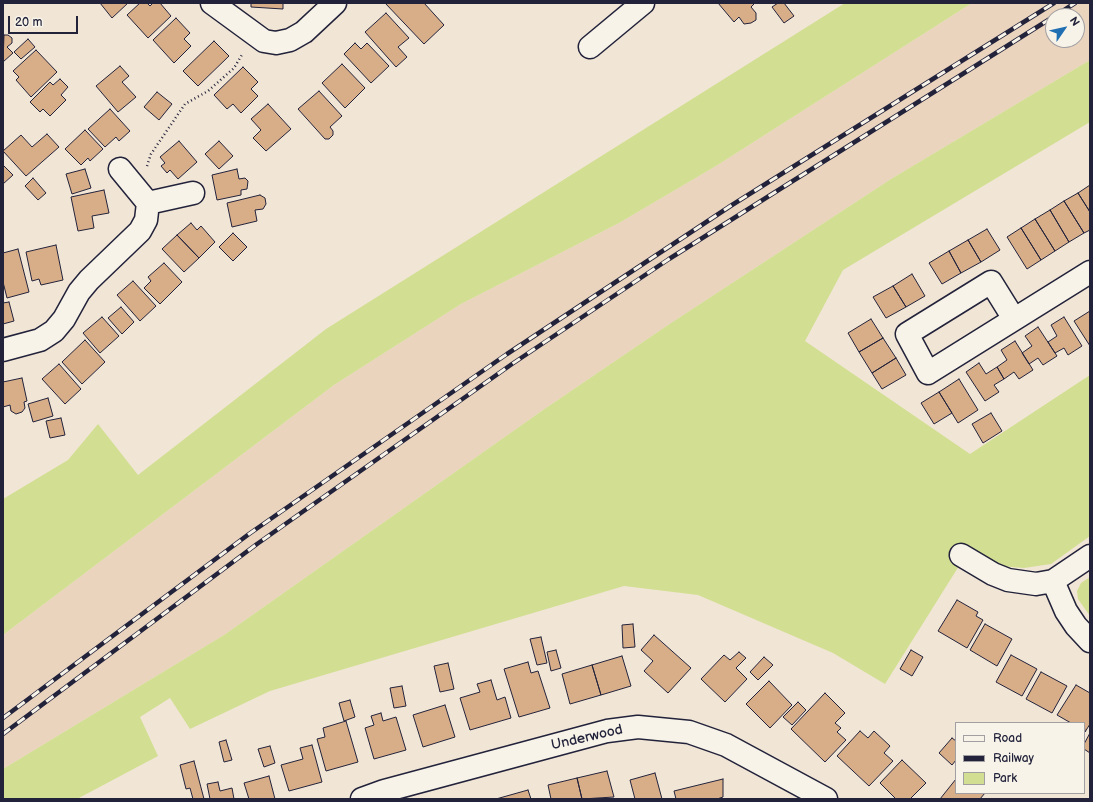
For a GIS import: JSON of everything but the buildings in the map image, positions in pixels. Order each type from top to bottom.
[{"type":"street","points":[[212,3],[255,36],[264,41],[276,42],[290,40],[304,32],[335,3]]},
{"type":"street","points":[[590,47],[643,3]]},
{"type":"street","points":[[3,350],[40,340],[54,331],[64,319],[79,292],[89,280],[140,231],[146,220],[142,195],[120,169]]},
{"type":"street","points":[[142,195],[194,193]]},
{"type":"street","points":[[1014,319],[991,282],[907,334],[928,373],[1090,272]]},
{"type":"street","points":[[961,555],[993,574],[1008,580],[1036,584],[1053,581],[1090,556]]},
{"type":"street","points":[[1053,581],[1066,611],[1076,626],[1090,641]]},
{"type":"street","name":"Underwood","points":[[362,799],[384,791],[607,731],[638,727],[689,732],[726,745],[826,799]]},
{"type":"path","points":[[142,195],[151,154],[185,104],[208,91],[234,68],[255,36]]},
{"type":"shaded area","points":[[972,3],[1090,3],[1090,60],[891,179],[668,325],[543,410],[224,635],[3,769],[3,635],[334,385],[461,304],[619,223],[716,166]]},
{"type":"green space","points":[[845,3],[972,3],[716,166],[619,223],[461,304],[334,385],[3,635],[3,499],[68,460],[98,424],[138,475],[326,329]]},
{"type":"green space","points":[[1090,60],[1090,122],[843,270],[805,341],[970,454],[1090,375],[1090,536],[1051,564],[1024,568],[1000,566],[969,550],[885,684],[833,653],[698,595],[624,586],[270,691],[190,729],[170,698],[140,717],[158,756],[77,799],[3,799],[3,769],[224,635],[543,410],[668,325],[891,179]]},
{"type":"green space","points":[[1090,577],[1090,616],[1078,599],[1077,591],[1081,583]]},
{"type":"railway","points":[[3,718],[249,534],[507,354],[732,205],[1054,3]]},
{"type":"railway","points":[[1067,8],[1075,3]]},
{"type":"railway","points":[[3,734],[257,544],[512,364],[669,259],[1045,22]]}]
